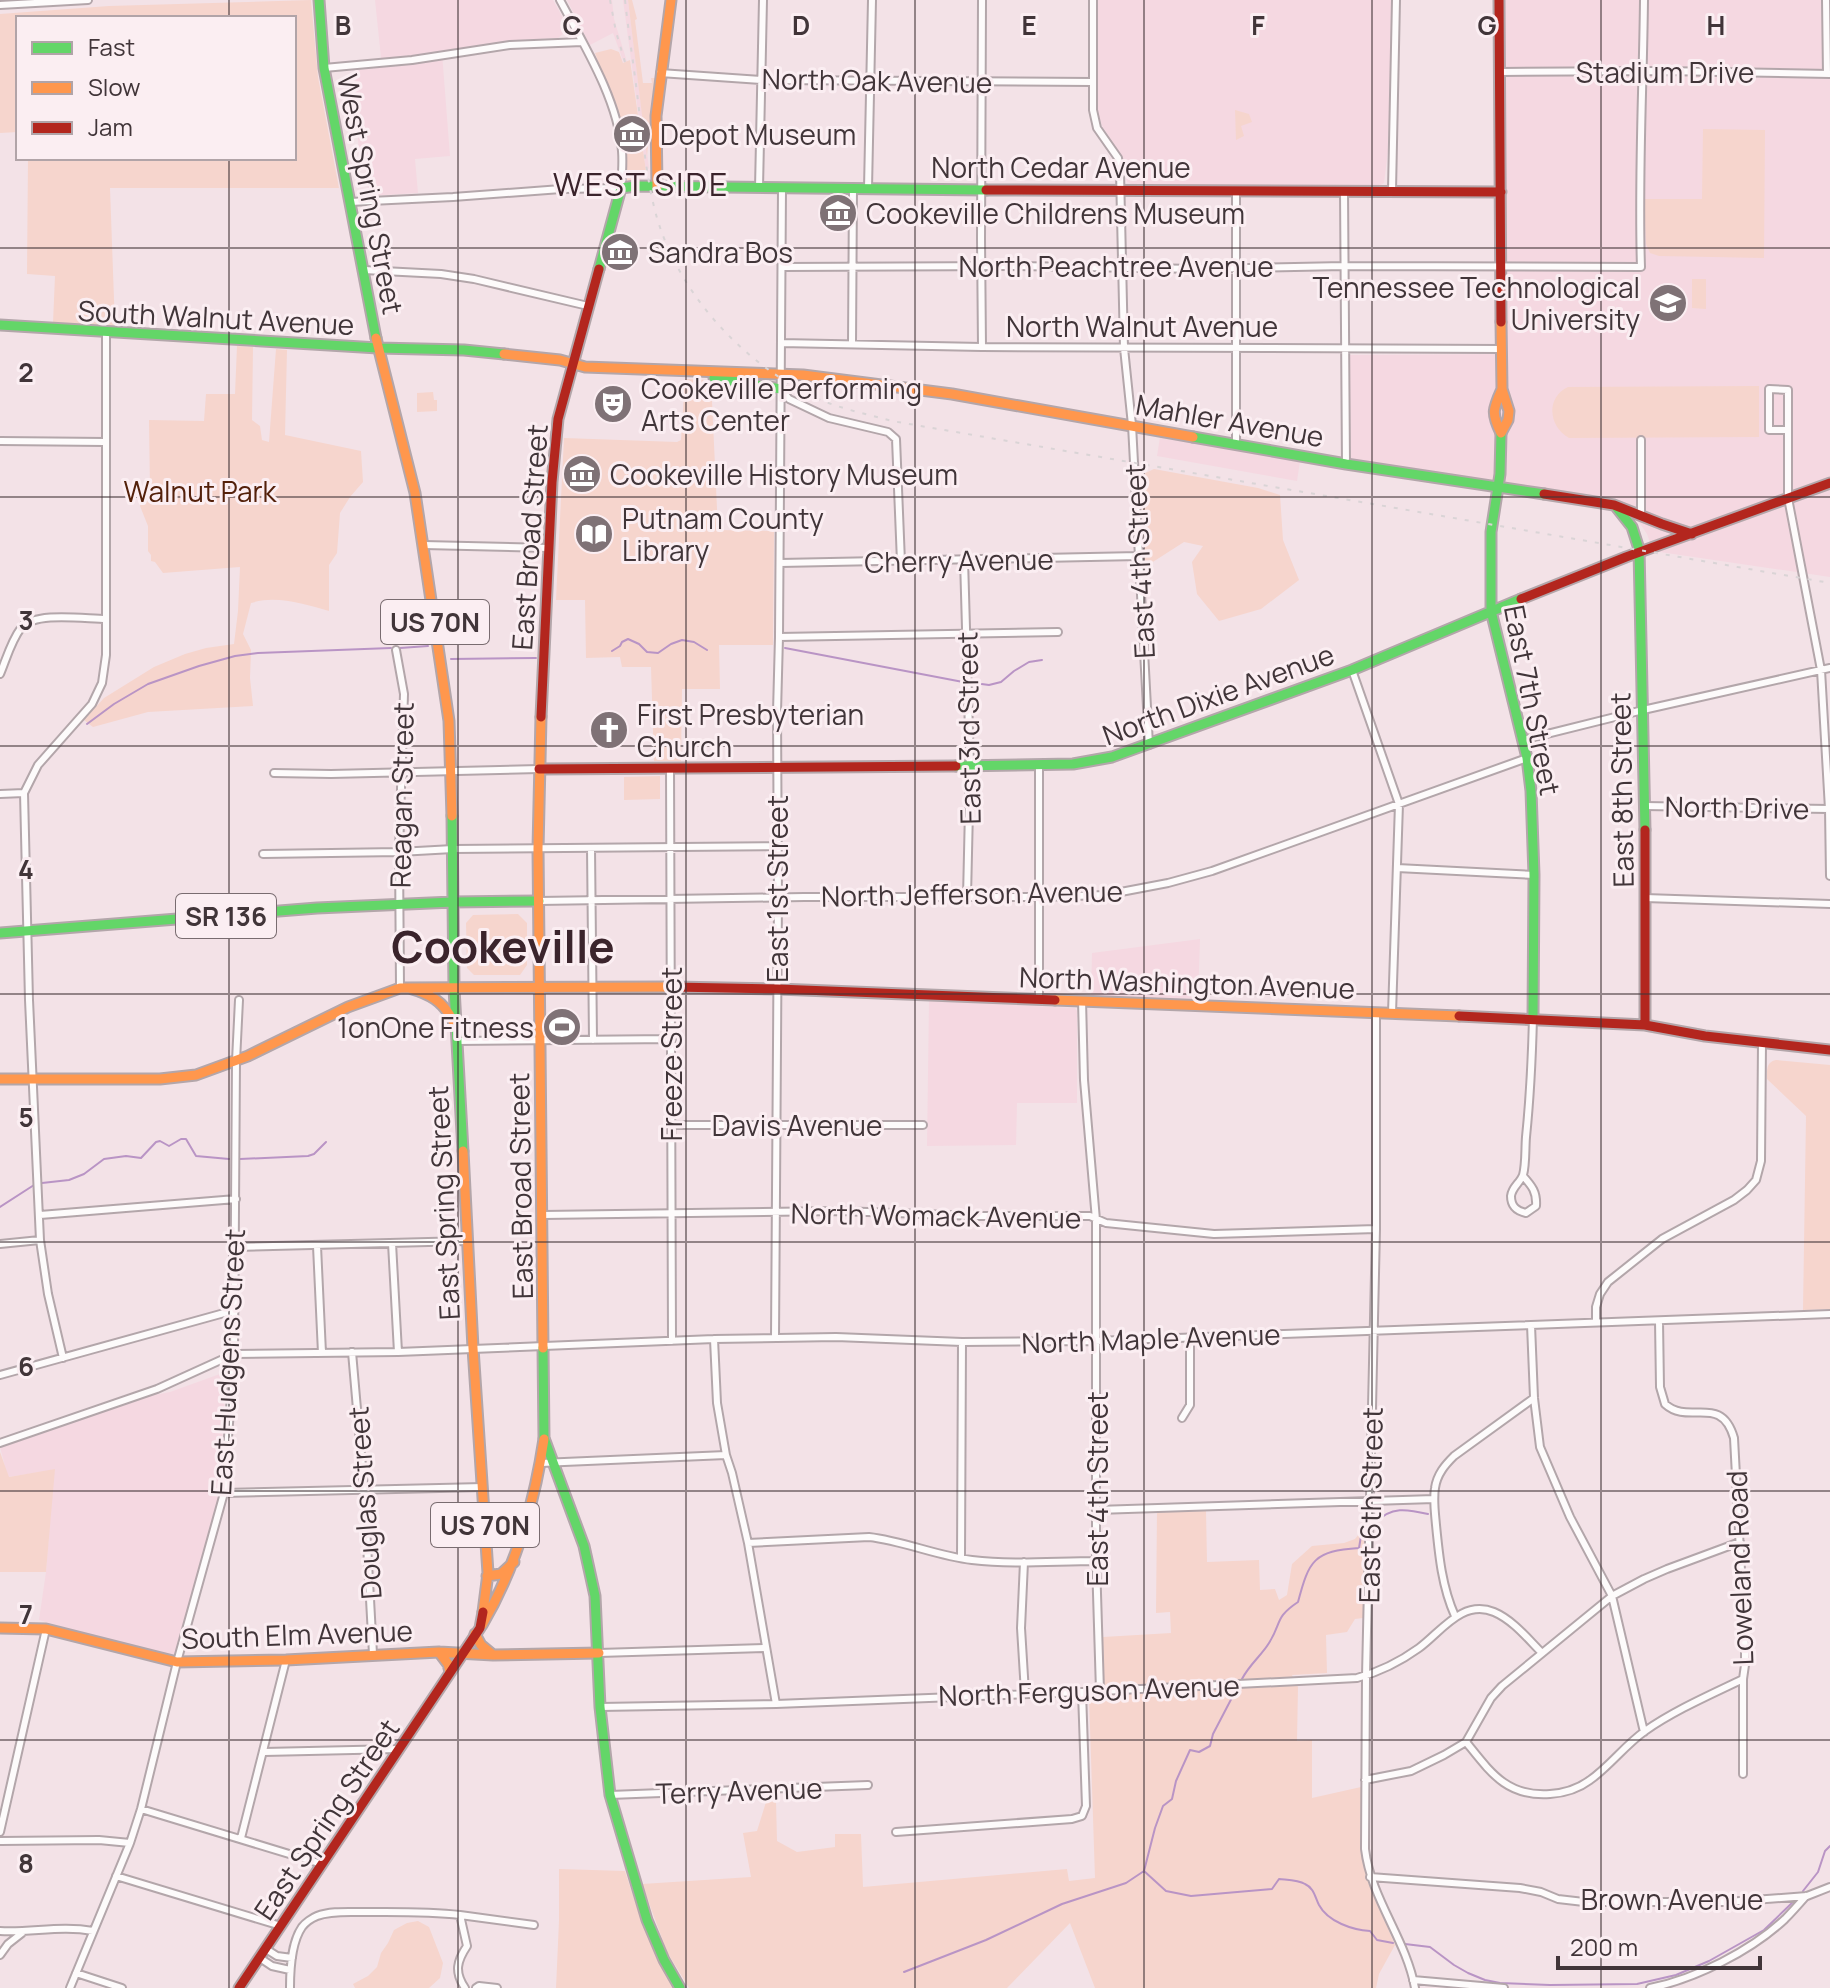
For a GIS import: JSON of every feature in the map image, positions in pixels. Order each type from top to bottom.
[{"type":"street","points":[[0,5],[88,0]]},
{"type":"street","name":"West Spring Street","points":[[319,0],[324,68],[378,348]]},
{"type":"street","points":[[350,202],[552,189],[621,188],[622,153],[616,124],[598,74],[560,0]]},
{"type":"street","points":[[657,187],[655,118],[671,0]]},
{"type":"street","points":[[759,188],[763,0]]},
{"type":"street","points":[[868,188],[872,0]]},
{"type":"street","points":[[982,0],[982,347]]},
{"type":"street","name":"East 4th Street","points":[[1093,0],[1093,110],[1097,128],[1118,158],[1121,190],[1124,348],[1132,425],[1149,745]]},
{"type":"street","points":[[1392,190],[1396,0]]},
{"type":"street","points":[[1499,0],[1502,389],[1510,407],[1501,433]]},
{"type":"street","points":[[1643,71],[1644,0]]},
{"type":"street","points":[[1826,0],[1829,74]]},
{"type":"street","points":[[324,68],[412,60],[510,45],[582,42]]},
{"type":"street","name":"North Peachtree Avenue","points":[[782,267],[1641,267],[1639,210],[1643,71]]},
{"type":"street","name":"Stadium Drive","points":[[1500,72],[1829,74]]},
{"type":"street","name":"North Oak Avenue","points":[[660,73],[761,80],[1093,82]]},
{"type":"street","points":[[636,186],[649,179],[655,164]]},
{"type":"street","name":"North Cedar Avenue","points":[[621,188],[1501,192]]},
{"type":"street","name":"East Broad Street","points":[[621,188],[557,424],[548,548],[538,849],[544,1438],[584,1546],[595,1596],[600,1707],[610,1795],[647,1920],[680,1988]]},
{"type":"street","points":[[852,344],[853,188]]},
{"type":"street","name":"East 1st Street","points":[[775,1338],[782,189]]},
{"type":"street","points":[[1236,190],[1236,443]]},
{"type":"street","points":[[1344,191],[1346,464]]},
{"type":"street","points":[[364,270],[474,279],[588,306]]},
{"type":"street","name":"South Walnut Avenue","points":[[0,325],[378,348],[469,350],[573,363]]},
{"type":"street","points":[[63,1358],[48,1294],[40,1240],[24,793],[38,765],[92,704],[102,683],[106,655],[106,333]]},
{"type":"street","name":"North Walnut Avenue","points":[[781,343],[1502,349]]},
{"type":"street","name":"East Spring Street","points":[[239,1988],[478,1631],[486,1593],[483,1487],[456,1041],[449,721],[410,469],[378,348]]},
{"type":"street","points":[[573,363],[585,367],[683,372],[781,373]]},
{"type":"street","points":[[683,372],[781,389],[789,399],[829,418],[888,432],[896,439],[901,562]]},
{"type":"street","name":"Mahler Avenue","points":[[781,373],[939,392],[1346,464],[1614,505],[1662,526],[1692,534]]},
{"type":"street","points":[[1501,433],[1494,421],[1492,408],[1502,389]]},
{"type":"street","points":[[1787,430],[1769,430],[1769,389],[1788,389],[1788,498],[1821,670],[1830,876]]},
{"type":"street","name":"East 7th Street","points":[[1501,433],[1499,487],[1491,532],[1491,611],[1523,740],[1531,791],[1533,1018]]},
{"type":"street","points":[[1641,440],[1641,515]]},
{"type":"street","points":[[0,441],[105,442]]},
{"type":"street","name":"North Dixie Avenue","points":[[539,769],[970,766],[1096,761],[1149,745],[1352,670],[1639,553],[1830,483]]},
{"type":"street","points":[[1614,505],[1628,518],[1646,545],[1661,545]]},
{"type":"street","points":[[1633,526],[1638,537],[1639,553]]},
{"type":"street","points":[[424,545],[548,548]]},
{"type":"street","name":"East 8th Street","points":[[1639,553],[1645,806],[1645,1025]]},
{"type":"street","name":"Cherry Avenue","points":[[780,563],[1139,556]]},
{"type":"street","name":"East 3rd Street","points":[[964,559],[970,766],[967,897]]},
{"type":"street","points":[[0,674],[19,631],[28,621],[41,618],[106,619]]},
{"type":"street","points":[[779,637],[1058,632]]},
{"type":"street","name":"Reagan Street","points":[[396,650],[404,694],[399,852],[404,988]]},
{"type":"street","points":[[1523,740],[1830,668]]},
{"type":"street","points":[[1352,670],[1399,804],[1392,1013]]},
{"type":"street","name":"North Jefferson Avenue","points":[[539,901],[1105,895],[1212,871],[1527,758]]},
{"type":"street","points":[[1039,765],[1039,998]]},
{"type":"street","name":"Freeze Street","points":[[670,767],[672,1341]]},
{"type":"street","points":[[274,773],[539,769]]},
{"type":"street","points":[[0,794],[24,793]]},
{"type":"street","name":"North Drive","points":[[1645,806],[1829,809]]},
{"type":"street","points":[[263,854],[778,846]]},
{"type":"street","points":[[591,848],[593,1040]]},
{"type":"street","points":[[1397,868],[1534,875]]},
{"type":"street","points":[[1645,898],[1830,904]]},
{"type":"street","points":[[453,902],[539,901]]},
{"type":"street","name":"SR 136","points":[[0,933],[321,908],[453,902]]},
{"type":"street","points":[[0,1079],[182,1078],[236,1061],[385,992],[404,988],[435,997],[445,1006],[456,1027]]},
{"type":"street","name":"North Washington Avenue","points":[[404,988],[778,989],[1533,1018],[1645,1025],[1830,1050]]},
{"type":"street","name":"East Hudgens Street","points":[[70,1988],[141,1809],[177,1662],[224,1493],[234,1354],[239,1000]]},
{"type":"street","name":"East 4th Street","points":[[1082,1000],[1084,1080],[1096,1220],[1096,1561],[1100,1691]]},
{"type":"street","name":"East 6th Street","points":[[1376,1012],[1376,1229],[1365,1849],[1370,1877],[1414,1984]]},
{"type":"street","points":[[1523,1176],[1534,1189],[1537,1200],[1536,1206],[1526,1213],[1515,1208],[1511,1197],[1513,1188],[1523,1176],[1531,1090],[1533,1018]]},
{"type":"street","points":[[456,1041],[672,1039]]},
{"type":"street","points":[[1596,1322],[1596,1307],[1608,1282],[1662,1239],[1734,1200],[1756,1180],[1761,1161],[1762,1043]]},
{"type":"street","name":"Davis Avenue","points":[[672,1125],[923,1125]]},
{"type":"street","points":[[40,1215],[236,1199]]},
{"type":"street","name":"North Womack Avenue","points":[[543,1215],[840,1211],[1090,1216],[1106,1223],[1214,1234],[1376,1229]]},
{"type":"street","points":[[0,1244],[40,1240]]},
{"type":"street","points":[[235,1247],[468,1241]]},
{"type":"street","points":[[392,1243],[398,1352]]},
{"type":"street","points":[[317,1246],[322,1353]]},
{"type":"street","points":[[0,1375],[235,1310]]},
{"type":"street","name":"North Maple Avenue","points":[[234,1354],[398,1352],[836,1337],[962,1342],[1095,1341],[1830,1314]]},
{"type":"street","name":"Loweland Road","points":[[1466,1742],[1490,1772],[1506,1786],[1536,1795],[1574,1790],[1590,1780],[1644,1732],[1743,1679],[1745,1646],[1734,1438],[1728,1422],[1721,1415],[1677,1411],[1665,1404],[1660,1387],[1659,1321]]},
{"type":"street","points":[[1531,1325],[1540,1447],[1570,1517],[1612,1596],[1644,1732]]},
{"type":"street","points":[[1182,1418],[1190,1405],[1190,1338]]},
{"type":"street","points":[[714,1339],[717,1403],[726,1455],[748,1543],[776,1704]]},
{"type":"street","points":[[961,1558],[962,1342]]},
{"type":"street","name":"Douglas Street","points":[[352,1352],[364,1489],[373,1654]]},
{"type":"street","points":[[0,1443],[157,1389],[234,1354]]},
{"type":"street","points":[[1534,1398],[1444,1466],[1438,1477],[1434,1499],[1438,1554],[1446,1596],[1455,1616],[1474,1610],[1493,1611],[1509,1621],[1542,1653]]},
{"type":"street","points":[[493,1655],[481,1645],[478,1631],[514,1562],[529,1514],[544,1438]]},
{"type":"street","points":[[541,1463],[726,1455]]},
{"type":"street","points":[[224,1493],[483,1487]]},
{"type":"street","points":[[1097,1510],[1434,1499]]},
{"type":"street","points":[[748,1543],[869,1537],[961,1558],[1024,1562],[1096,1561]]},
{"type":"street","points":[[1365,1780],[1411,1771],[1466,1742],[1491,1698],[1502,1686],[1612,1596],[1667,1569],[1740,1542]]},
{"type":"street","points":[[487,1576],[501,1574],[514,1562]]},
{"type":"street","points":[[1024,1562],[1021,1628],[1025,1693]]},
{"type":"street","name":"North Ferguson Avenue","points":[[600,1707],[776,1704],[1357,1678],[1390,1665],[1420,1648],[1455,1616]]},
{"type":"street","name":"South Elm Avenue","points":[[0,1628],[46,1629],[177,1662],[439,1652],[493,1655],[599,1653]]},
{"type":"street","points":[[0,1832],[46,1629]]},
{"type":"street","points":[[599,1653],[765,1648]]},
{"type":"street","points":[[439,1652],[450,1672]]},
{"type":"street","points":[[241,1838],[286,1660]]},
{"type":"street","points":[[1743,1679],[1743,1774]]},
{"type":"street","points":[[896,1832],[1082,1816],[1086,1806],[1082,1692]]},
{"type":"street","points":[[264,1752],[398,1749]]},
{"type":"street","name":"Terry Avenue","points":[[610,1795],[868,1785]]},
{"type":"street","points":[[141,1809],[322,1864]]},
{"type":"street","points":[[0,1841],[77,1839],[130,1843]]},
{"type":"street","points":[[116,1876],[282,1926]]},
{"type":"street","name":"Brown Avenue","points":[[1370,1877],[1520,1888],[1558,1899],[1584,1902],[1727,1902],[1807,1896],[1830,1887]]},
{"type":"street","points":[[1650,1988],[1670,1984],[1730,1957],[1784,1920],[1807,1896]]},
{"type":"street","points":[[290,1988],[292,1958],[301,1929],[317,1916],[336,1912],[434,1912],[534,1925]]},
{"type":"street","points":[[460,1915],[467,1946],[460,1958],[458,1975],[465,1988]]},
{"type":"street","points":[[0,1931],[22,1933],[63,1928],[93,1931]]},
{"type":"street","points":[[0,1955],[22,1933]]},
{"type":"street","points":[[266,1949],[277,1956],[292,1958]]},
{"type":"street","points":[[260,1958],[272,1966],[290,1970]]},
{"type":"street","points":[[76,1973],[122,1988]]},
{"type":"street","points":[[1414,1984],[1504,1988]]},
{"type":"street","points":[[476,1988],[497,1988]]},
{"type":"shaded area","points":[[375,0],[553,0],[566,23],[564,33],[558,38],[518,40],[442,53],[450,156],[415,159],[418,193],[369,196],[366,161],[359,161],[355,70],[382,67]]},
{"type":"shaded area","points":[[567,0],[612,0],[614,19],[627,62],[624,63],[613,33],[590,45]]},
{"type":"shaded area","points":[[623,0],[628,0],[649,168],[646,171]]},
{"type":"shaded area","points":[[1098,0],[1393,0],[1390,135],[1384,183],[1377,187],[1134,185],[1127,182],[1123,158],[1102,126],[1098,113]]},
{"type":"shaded area","name":"Tennessee Technological University","points":[[1505,0],[1830,0],[1830,577],[1653,551],[1639,522],[1613,500],[1351,459],[1348,455],[1347,355],[1507,354]]},
{"type":"shaded area","points":[[1160,437],[1300,461],[1297,481],[1157,456]]},
{"type":"shaded area","points":[[1200,939],[1198,999],[1091,996],[1092,953]]},
{"type":"shaded area","points":[[929,1001],[1075,1008],[1077,1103],[1017,1103],[1016,1145],[927,1146]]},
{"type":"shaded area","points":[[220,1374],[226,1380],[218,1501],[176,1653],[165,1657],[39,1620],[54,1470],[8,1477],[0,1447]]},
{"type":"green space","points":[[311,0],[318,77],[339,188],[110,188],[115,327],[53,323],[55,276],[27,274],[28,160],[296,160],[296,16],[16,16],[16,132],[0,133],[0,14],[109,6]]},
{"type":"green space","points":[[628,0],[632,0],[637,19],[643,83],[652,83],[651,78],[655,78],[647,156]]},
{"type":"green space","points":[[611,49],[619,52],[623,63],[630,60],[646,171],[645,177],[630,182],[627,180],[624,134],[595,53]]},
{"type":"green space","points":[[1235,110],[1249,114],[1252,122],[1241,126],[1244,136],[1236,140]]},
{"type":"green space","points":[[1703,129],[1765,130],[1764,258],[1659,256],[1650,253],[1646,244],[1644,199],[1702,199]]},
{"type":"green space","points":[[1692,279],[1706,279],[1706,309],[1692,308]]},
{"type":"green space","name":"Walnut Park","points":[[237,346],[253,347],[252,420],[260,426],[262,440],[269,442],[276,349],[287,350],[285,435],[361,451],[363,482],[340,513],[337,553],[329,565],[329,611],[280,600],[251,603],[243,634],[251,650],[253,706],[148,712],[93,727],[84,720],[104,698],[154,667],[185,654],[234,644],[240,567],[163,573],[151,561],[148,526],[140,506],[147,486],[150,490],[149,420],[204,421],[206,394],[235,394]]},
{"type":"green space","points":[[685,379],[711,380],[718,530],[774,531],[773,645],[719,645],[720,689],[682,689],[681,761],[654,761],[651,667],[622,667],[620,657],[586,658],[585,600],[556,600],[564,438],[677,442],[681,440]]},
{"type":"green space","points":[[1759,386],[1759,437],[1569,438],[1557,427],[1552,412],[1556,398],[1568,387]]},
{"type":"green space","points":[[433,392],[437,411],[417,412],[417,393]]},
{"type":"green space","points":[[1154,469],[1258,488],[1280,495],[1283,540],[1299,580],[1261,609],[1219,621],[1197,594],[1192,562],[1203,546],[1184,542],[1145,567],[1141,475]]},
{"type":"green space","points":[[660,776],[660,799],[624,800],[624,777]]},
{"type":"green space","points":[[518,914],[527,923],[527,965],[520,975],[474,975],[467,968],[466,923],[473,915]]},
{"type":"green space","points":[[1776,1060],[1830,1065],[1830,1309],[1803,1310],[1806,1116],[1767,1079],[1769,1065]]},
{"type":"green space","points":[[0,1452],[9,1477],[55,1469],[46,1572],[0,1572]]},
{"type":"green space","points":[[1157,1511],[1206,1511],[1207,1562],[1259,1560],[1260,1590],[1275,1589],[1279,1600],[1287,1595],[1292,1564],[1312,1546],[1355,1539],[1366,1525],[1363,1618],[1355,1619],[1347,1632],[1326,1635],[1327,1673],[1292,1675],[1298,1687],[1297,1741],[1312,1740],[1312,1798],[1361,1787],[1362,1858],[1368,1882],[1395,1945],[1379,1974],[1376,1988],[1095,1988],[1070,1923],[1007,1988],[689,1988],[667,1952],[642,1884],[751,1877],[743,1833],[757,1831],[766,1802],[776,1801],[777,1841],[797,1852],[835,1847],[835,1834],[861,1834],[863,1887],[1067,1869],[1069,1881],[1095,1878],[1089,1697],[1104,1695],[1103,1637],[1171,1633],[1170,1612],[1156,1613]]},
{"type":"green space","points":[[559,1869],[625,1871],[646,1931],[675,1988],[556,1988]]},
{"type":"green space","points":[[418,1921],[429,1927],[443,1963],[440,1978],[429,1988],[355,1988],[353,1984],[377,1967],[394,1930]]},
{"type":"waterway","points":[[612,651],[628,639],[647,652],[658,653],[682,640],[694,642],[707,650]]},
{"type":"waterway","points":[[400,648],[428,646]]},
{"type":"waterway","points":[[87,724],[148,684],[235,656],[391,648]]},
{"type":"waterway","points":[[785,648],[963,682]]},
{"type":"waterway","points":[[451,659],[536,658]]},
{"type":"waterway","points":[[974,683],[989,685],[1001,682],[1029,662],[1042,660]]},
{"type":"waterway","points":[[42,1183],[69,1180],[84,1174],[104,1159],[126,1156],[141,1158],[160,1141],[169,1146],[186,1139],[196,1156],[229,1159]]},
{"type":"waterway","points":[[240,1159],[308,1156],[326,1142]]},
{"type":"waterway","points":[[0,1207],[34,1185]]},
{"type":"waterway","points":[[1375,1523],[1393,1511],[1428,1514]]},
{"type":"waterway","points":[[1242,1679],[1269,1643],[1282,1617],[1298,1602],[1310,1567],[1323,1555],[1359,1548],[1361,1536],[1365,1533]]},
{"type":"waterway","points":[[1144,1871],[1163,1806],[1172,1799],[1176,1781],[1190,1750],[1199,1752],[1210,1746],[1237,1688]]},
{"type":"waterway","points":[[1803,1891],[1818,1872],[1825,1851],[1830,1846]]},
{"type":"waterway","points":[[904,1972],[986,1940],[1062,1904],[1126,1883],[1144,1871],[1166,1891],[1191,1896],[1272,1889],[1279,1879],[1299,1882],[1310,1888],[1328,1916],[1349,1927],[1370,1931],[1377,1940],[1393,1943]]},
{"type":"waterway","points":[[1405,1944],[1430,1947],[1468,1973],[1500,1983],[1637,1984],[1676,1975],[1709,1961],[1764,1930],[1793,1902]]},
{"type":"railway","points":[[610,0],[625,62]]},
{"type":"railway","points":[[625,0],[648,178],[667,245],[696,296],[734,341],[779,377],[814,397],[892,421],[1830,583]]},
{"type":"traffic: fast","points":[[319,0],[324,68],[376,338]]},
{"type":"traffic: fast","points":[[599,269],[621,188],[986,190]]},
{"type":"traffic: fast","points":[[0,325],[504,354]]},
{"type":"traffic: fast","points":[[714,378],[781,389]]},
{"type":"traffic: fast","points":[[1501,433],[1500,474],[1491,532],[1491,611],[1527,758],[1531,791],[1533,1018]]},
{"type":"traffic: fast","points":[[1193,437],[1544,494]]},
{"type":"traffic: fast","points":[[1617,508],[1632,527],[1639,549],[1645,830]]},
{"type":"traffic: fast","points":[[956,766],[1073,764],[1112,757],[1352,670],[1521,599]]},
{"type":"traffic: fast","points":[[452,816],[454,988],[463,1151]]},
{"type":"traffic: fast","points":[[453,902],[539,901]]},
{"type":"traffic: fast","points":[[0,933],[317,908],[453,902]]},
{"type":"traffic: fast","points":[[543,1348],[544,1438],[584,1546],[595,1596],[600,1707],[610,1795],[647,1920],[680,1988]]},
{"type":"traffic: slow","points":[[657,187],[656,116],[671,0]]},
{"type":"traffic: slow","points":[[1501,322],[1502,389],[1509,411],[1501,433],[1494,411],[1502,389]]},
{"type":"traffic: slow","points":[[376,338],[415,493],[449,721],[452,816]]},
{"type":"traffic: slow","points":[[504,354],[560,360],[585,367],[803,375],[952,394],[1193,437]]},
{"type":"traffic: slow","points":[[541,717],[538,849],[543,1348]]},
{"type":"traffic: slow","points":[[0,1079],[160,1079],[196,1075],[248,1056],[348,1007],[400,988],[673,987]]},
{"type":"traffic: slow","points":[[409,988],[435,999],[453,1021]]},
{"type":"traffic: slow","points":[[1055,1000],[1459,1016]]},
{"type":"traffic: slow","points":[[463,1151],[488,1573],[483,1612]]},
{"type":"traffic: slow","points":[[482,1625],[505,1581],[522,1535],[544,1439]]},
{"type":"traffic: slow","points":[[487,1576],[501,1574],[514,1562]]},
{"type":"traffic: slow","points":[[0,1628],[46,1629],[177,1662],[439,1652],[493,1655],[599,1653]]},
{"type":"traffic: slow","points":[[475,1634],[481,1645],[493,1655]]},
{"type":"traffic: slow","points":[[439,1652],[450,1672]]},
{"type":"traffic: jam","points":[[1499,0],[1501,322]]},
{"type":"traffic: jam","points":[[986,190],[1501,192]]},
{"type":"traffic: jam","points":[[541,717],[552,482],[558,419],[599,269]]},
{"type":"traffic: jam","points":[[1521,599],[1626,557],[1830,483]]},
{"type":"traffic: jam","points":[[1544,494],[1614,505],[1692,534]]},
{"type":"traffic: jam","points":[[539,769],[956,766]]},
{"type":"traffic: jam","points":[[1645,830],[1645,1025]]},
{"type":"traffic: jam","points":[[673,987],[1055,1000]]},
{"type":"traffic: jam","points":[[1459,1016],[1645,1025],[1705,1036],[1830,1050]]},
{"type":"traffic: jam","points":[[239,1988],[480,1628],[483,1612]]},
{"type":"place","name":"Depot Museum","points":[[632,134]]},
{"type":"place","name":"Cookeville Childrens Museum","points":[[838,213]]},
{"type":"place","name":"Sandra Bos","points":[[620,252]]},
{"type":"place","name":"Tennessee Technological University","points":[[1668,303]]},
{"type":"place","name":"Cookeville Performing Arts Center","points":[[613,404]]},
{"type":"place","name":"Cookeville History Museum","points":[[582,474]]},
{"type":"place","name":"Putnam County Library","points":[[594,534]]},
{"type":"place","name":"First Presbyterian Church","points":[[609,730]]},
{"type":"place","name":"1onOne Fitness","points":[[562,1027]]},
{"type":"district","name":"WEST SIDE","points":[[641,184]]},
{"type":"district","name":"Cookeville","points":[[503,946]]}]
